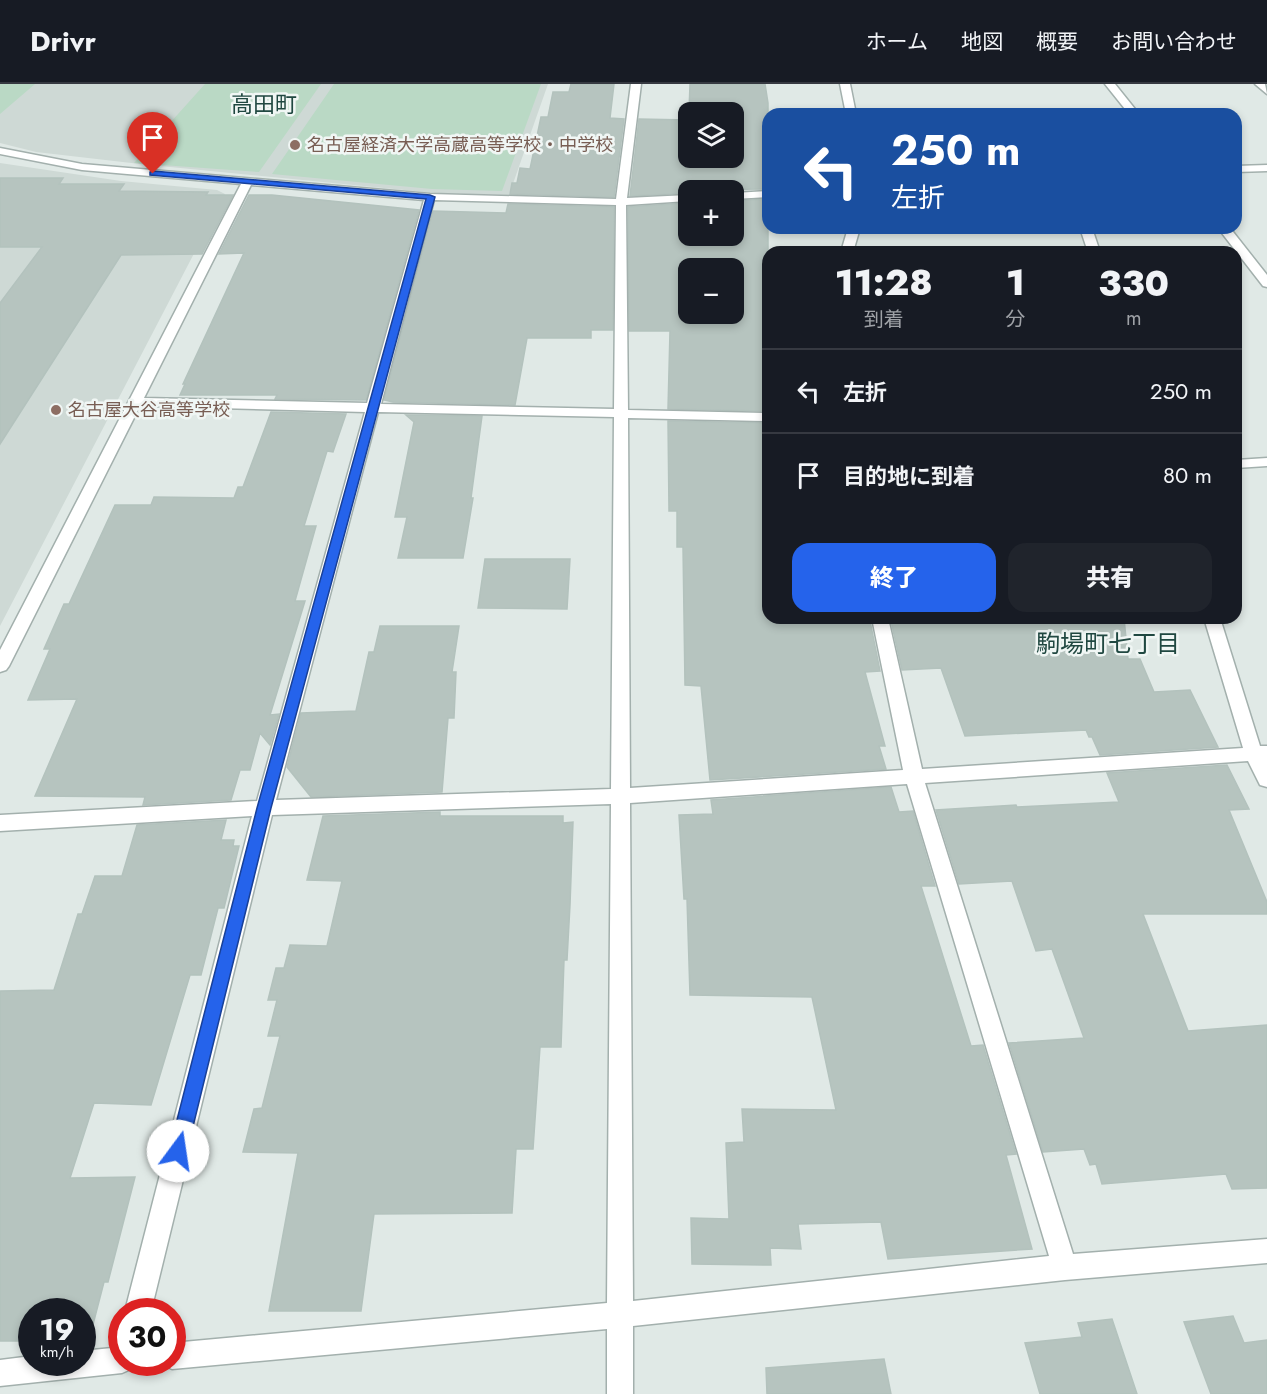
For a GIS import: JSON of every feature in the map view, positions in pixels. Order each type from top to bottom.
[{"type":"street","points":[[620,1394],[621,202],[636,84]]},
{"type":"street","points":[[845,84],[850,108]]},
{"type":"street","points":[[1110,84],[1129,108]]},
{"type":"street","points":[[1260,84],[1267,91]]},
{"type":"street","points":[[0,151],[82,167],[430,197],[621,202],[678,199]]},
{"type":"street","points":[[1242,169],[1267,168]]},
{"type":"street","points":[[0,666],[247,183]]},
{"type":"street","points":[[744,195],[762,194]]},
{"type":"street","points":[[141,1298],[264,808],[430,197]]},
{"type":"street","points":[[1229,234],[1238,246]]},
{"type":"street","points":[[1242,251],[1267,283]]},
{"type":"street","points":[[135,402],[762,417]]},
{"type":"street","points":[[1242,464],[1267,462]]},
{"type":"street","points":[[881,624],[914,777],[1065,1267]]},
{"type":"street","points":[[1214,624],[1261,754],[1267,780]]},
{"type":"street","points":[[0,823],[264,808],[619,796],[1261,754]]},
{"type":"street","points":[[186,1355],[619,1316],[1065,1267],[1267,1251]]},
{"type":"street","points":[[0,1373],[108,1361]]},
{"type":"shaded area","name":"名古屋経済大学高蔵高等学校・中学校","points":[[0,84],[548,84],[509,195],[435,193],[36,152],[0,143]]},
{"type":"shaded area","name":"名古屋大谷高等学校","points":[[0,163],[121,181],[217,190],[225,194],[0,626]]},
{"type":"green space","points":[[0,84],[35,84],[0,114]]},
{"type":"green space","points":[[205,84],[321,84],[259,172],[134,163]]},
{"type":"green space","points":[[334,84],[541,84],[502,191],[432,189],[272,174]]},
{"type":"building","points":[[571,84],[614,84],[610,118],[624,119],[614,197],[510,194],[512,183],[517,183],[520,168],[530,169],[541,117],[548,117],[553,92],[569,92]]},
{"type":"building","points":[[690,84],[765,84],[768,108],[762,108],[762,189],[744,189],[744,180],[678,180],[678,194],[630,196],[639,119],[678,120],[678,168],[744,168],[744,102],[689,102]]},
{"type":"building","points":[[0,178],[63,178],[59,184],[124,184],[119,191],[208,192],[206,195],[233,195],[202,254],[121,255],[0,444],[0,303],[42,247],[0,247]]},
{"type":"building","points":[[249,195],[272,195],[419,210],[366,400],[275,399],[277,395],[180,395],[244,253],[219,254]]},
{"type":"building","points":[[762,199],[762,234],[768,234],[768,246],[762,246],[762,411],[668,409],[670,331],[629,331],[628,207],[678,204],[678,246],[744,246],[744,200]]},
{"type":"building","points":[[508,204],[614,207],[613,330],[591,330],[591,338],[527,338],[515,405],[384,400],[433,211],[506,213]]},
{"type":"building","points":[[271,412],[346,414],[333,452],[327,451],[304,526],[316,526],[295,601],[305,601],[270,715],[279,714],[270,745],[260,733],[250,770],[240,770],[231,800],[143,805],[145,797],[35,796],[77,699],[28,700],[50,649],[44,649],[64,604],[69,604],[115,505],[151,505],[154,497],[234,498],[238,487],[243,487]]},
{"type":"building","points":[[406,415],[482,416],[471,498],[473,498],[463,558],[398,558],[407,517],[395,517],[414,422]]},
{"type":"building","points":[[668,421],[762,423],[762,624],[871,624],[880,671],[865,672],[885,746],[879,746],[886,769],[710,780],[701,686],[685,685],[683,547],[677,547],[677,511],[669,511]]},
{"type":"building","points":[[485,559],[570,559],[567,609],[478,608]]},
{"type":"building","points":[[892,624],[1125,624],[1128,659],[1140,659],[1154,692],[1190,690],[1218,747],[1100,755],[1092,737],[1089,737],[1086,730],[965,736],[941,668],[902,670]]},
{"type":"building","points":[[380,626],[459,626],[452,672],[456,672],[454,718],[448,718],[442,792],[311,797],[287,767],[301,713],[356,711],[369,652],[374,652]]},
{"type":"building","points":[[1227,765],[1249,809],[1229,810],[1267,902],[1267,914],[1143,914],[1188,1031],[1267,1025],[1267,1188],[1232,1189],[1226,1174],[1102,1184],[1096,1164],[1090,1165],[1084,1149],[1043,1152],[1009,1043],[1084,1038],[1052,949],[1036,951],[1012,881],[959,884],[936,810],[1119,802],[1107,773]]},
{"type":"building","points":[[891,787],[899,812],[913,811],[935,886],[921,886],[971,1046],[983,1045],[1016,1154],[1006,1155],[1032,1249],[888,1259],[881,1222],[798,1224],[801,1249],[770,1248],[771,1265],[692,1264],[691,1218],[729,1219],[726,1143],[744,1142],[742,1109],[836,1110],[812,997],[690,995],[687,899],[684,899],[679,815],[713,814],[711,800]]},
{"type":"building","points":[[440,812],[440,816],[563,816],[563,823],[573,822],[561,1047],[540,1047],[533,1149],[516,1149],[512,1213],[374,1214],[361,1311],[269,1311],[298,1153],[243,1152],[254,1109],[262,1108],[280,1036],[268,1036],[277,1000],[268,1000],[276,968],[284,968],[290,945],[327,946],[342,881],[307,880],[323,816]]},
{"type":"building","points":[[226,820],[221,840],[234,840],[233,846],[239,846],[224,908],[218,908],[201,975],[190,975],[151,1105],[94,1103],[70,1178],[135,1177],[108,1282],[104,1282],[96,1313],[96,1298],[18,1298],[18,1341],[0,1341],[0,991],[54,990],[78,914],[82,914],[95,876],[122,876],[137,825]]},
{"type":"building","points":[[1233,1316],[1244,1343],[1267,1340],[1267,1394],[1211,1394],[1184,1322]]},
{"type":"building","points":[[1112,1319],[1137,1394],[1040,1394],[1025,1343],[1082,1337],[1078,1323]]},
{"type":"building","points":[[884,1359],[891,1394],[767,1394],[766,1368]]},
{"type":"place","name":"名古屋経済大学高蔵高等学校・中学校","points":[[295,145]]},
{"type":"place","name":"名古屋大谷高等学校","points":[[56,410]]},
{"type":"district","name":"高田町","points":[[264,104]]},
{"type":"district","name":"駒場町七丁目","points":[[1108,643]]},
{"type":"route","points":[[153,174],[430,197],[264,808],[178,1151]]}]
